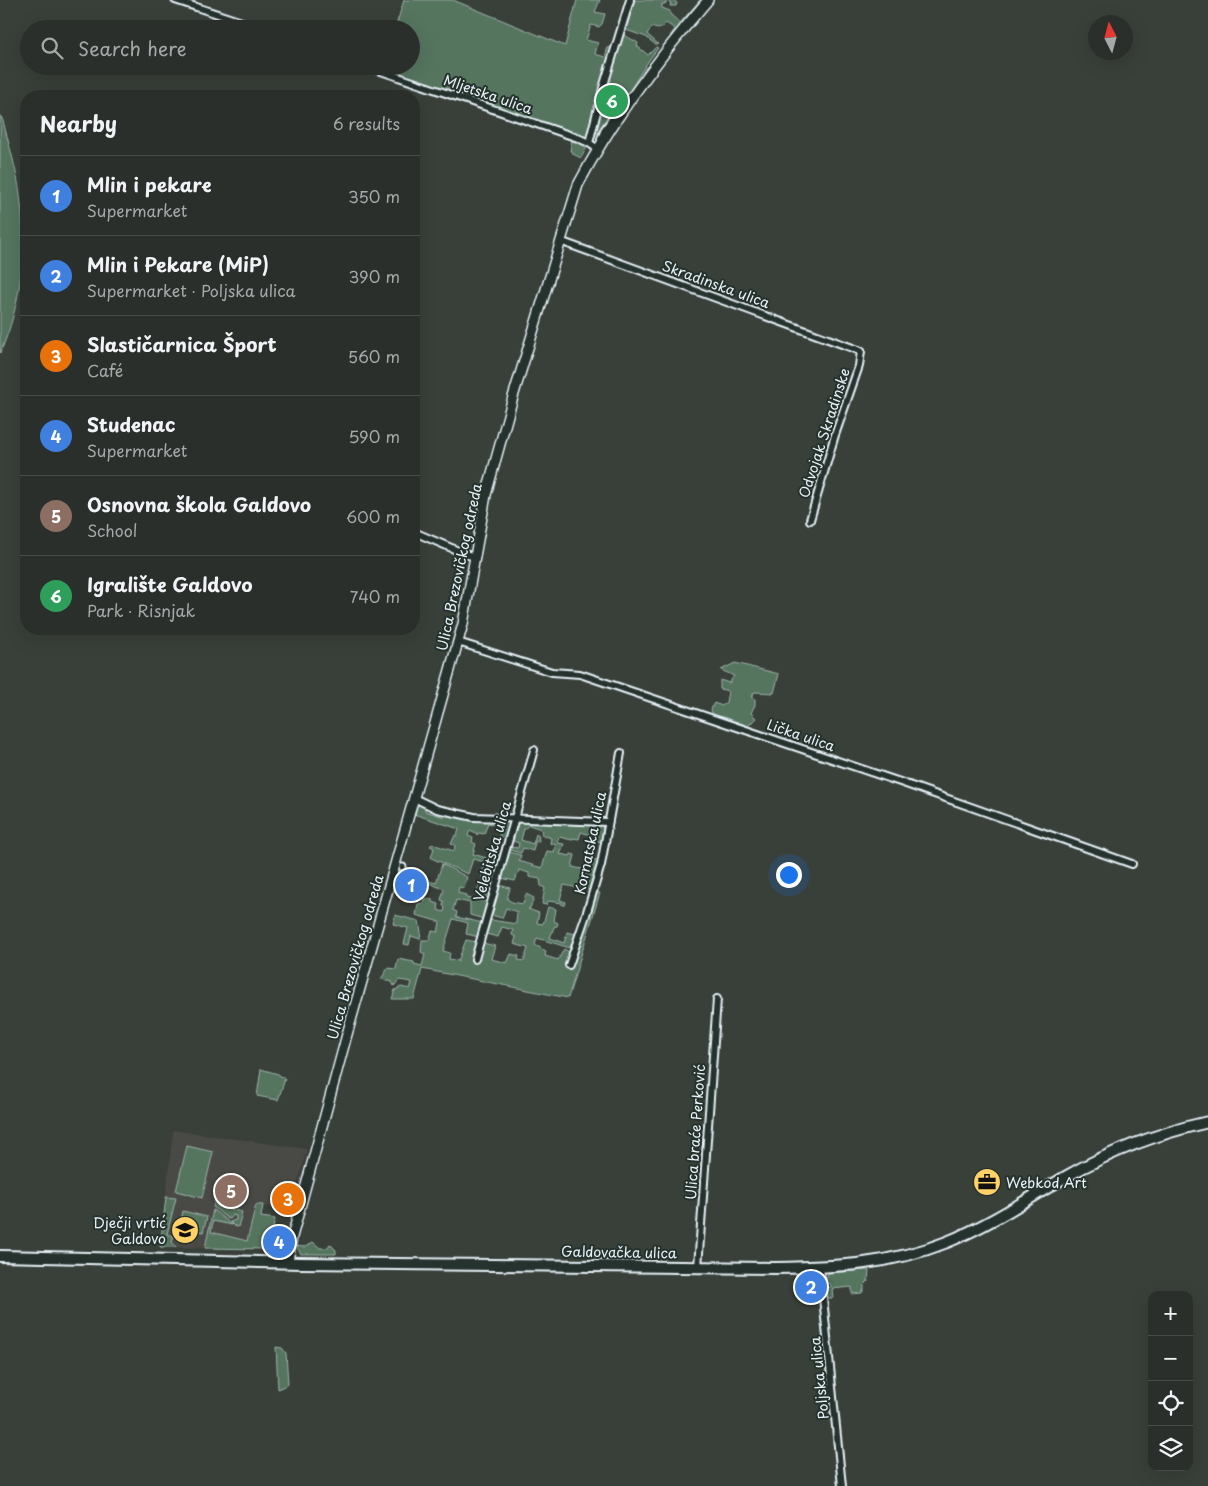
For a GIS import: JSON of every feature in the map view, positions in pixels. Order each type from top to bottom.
[{"type":"main road","name":"Ulica Brezovičkog odreda","points":[[288,1261],[292,1236],[346,1038],[458,642],[476,557],[486,495],[513,397],[578,185],[599,147],[631,98],[672,43],[708,0]]},
{"type":"main road","name":"Galdovačka ulica","points":[[0,1256],[698,1267],[820,1268],[852,1265],[884,1260],[947,1242],[973,1230],[1102,1158],[1170,1132],[1208,1122]]},
{"type":"street","points":[[175,0],[236,20]]},
{"type":"street","points":[[590,142],[603,88],[630,0]]},
{"type":"street","name":"Mljetska ulica","points":[[391,75],[590,142],[599,147]]},
{"type":"street","name":"Skradinska ulica","points":[[560,241],[856,349],[861,351],[861,354]]},
{"type":"street","name":"Odvojak Skradinske","points":[[810,520],[835,435],[859,366],[861,354]]},
{"type":"street","points":[[420,535],[476,557]]},
{"type":"street","name":"Lička ulica","points":[[458,642],[552,672],[580,674],[894,779],[1132,864]]},
{"type":"street","name":"Velebitska ulica","points":[[475,959],[534,750]]},
{"type":"street","name":"Kornatska ulica","points":[[569,965],[601,865],[607,822],[621,753]]},
{"type":"street","points":[[414,798],[437,809],[453,813],[496,818],[515,817],[535,820],[607,822]]},
{"type":"street","name":"Ulica braće Perković","points":[[698,1267],[717,999]]},
{"type":"street","name":"Poljska ulica","points":[[820,1268],[842,1486]]},
{"type":"shaded area","points":[[173,1130],[307,1149],[294,1197],[282,1195],[281,1201],[277,1201],[275,1208],[263,1206],[253,1249],[160,1247]]},
{"type":"green space","points":[[404,0],[453,0],[565,46],[577,0],[600,0],[595,12],[605,14],[602,24],[599,27],[591,25],[586,40],[598,43],[595,54],[605,57],[608,47],[612,49],[587,137],[585,138],[402,75],[420,75],[420,20],[398,20]]},
{"type":"green space","points":[[635,0],[673,0],[677,3],[676,6],[670,6],[671,3],[667,1],[665,4],[662,4],[662,8],[670,11],[670,14],[680,23],[700,0],[701,2],[672,37],[670,36],[675,29],[666,23],[660,28],[652,27],[647,34],[658,44],[656,45],[646,37],[626,30]]},
{"type":"green space","points":[[621,35],[638,43],[637,46],[648,55],[656,47],[658,48],[630,90],[594,137],[606,88]]},
{"type":"green space","points":[[0,114],[20,195],[20,282],[13,315],[0,353]]},
{"type":"green space","points":[[572,139],[587,147],[581,158],[570,151]]},
{"type":"green space","points":[[735,663],[779,674],[774,693],[754,692],[752,698],[755,699],[755,705],[751,713],[756,718],[748,726],[724,717],[713,716],[711,709],[714,703],[722,706],[726,702],[728,691],[720,689],[720,680],[729,683],[734,676],[721,670]]},
{"type":"green space","points":[[420,803],[426,806],[425,811],[444,817],[447,812],[508,821],[510,824],[506,839],[499,836],[501,826],[488,823],[484,834],[478,833],[477,835],[470,830],[468,836],[473,838],[472,842],[476,844],[473,854],[490,859],[493,852],[502,854],[499,866],[473,859],[468,874],[431,858],[434,848],[430,846],[432,844],[454,851],[455,845],[451,844],[455,835],[457,836],[459,829],[414,814],[416,805]]},
{"type":"green space","points":[[519,821],[602,825],[602,842],[593,840],[593,836],[581,832],[579,839],[572,838],[572,840],[559,837],[557,843],[564,844],[560,854],[575,855],[572,867],[587,870],[590,859],[598,860],[589,890],[564,885],[560,900],[566,902],[565,905],[548,901],[546,905],[542,904],[545,888],[541,886],[540,879],[529,877],[529,873],[519,870],[515,881],[501,878],[509,852],[521,855],[519,861],[542,868],[547,851],[554,852],[556,845],[550,843],[551,838],[542,835],[541,829],[529,825],[524,829],[521,840],[533,844],[536,834],[538,834],[539,841],[535,842],[533,851],[523,848],[521,853],[510,850],[511,847],[518,848],[519,843],[512,841]]},
{"type":"green space","points":[[442,864],[467,877],[464,888],[459,887],[458,893],[466,895],[466,898],[487,902],[488,904],[484,919],[470,915],[470,903],[456,900],[453,910],[457,912],[456,917],[483,923],[479,937],[466,934],[468,923],[453,919],[443,951],[450,953],[449,959],[458,961],[466,940],[477,942],[472,960],[477,963],[483,943],[495,946],[491,959],[507,963],[511,954],[519,956],[518,960],[524,961],[528,948],[514,944],[516,937],[512,935],[513,930],[502,927],[498,937],[486,934],[491,920],[516,924],[517,912],[506,908],[502,918],[491,915],[499,885],[510,888],[507,899],[512,902],[523,904],[526,894],[534,898],[528,909],[539,913],[537,923],[543,924],[548,907],[556,909],[554,921],[558,923],[554,927],[550,938],[564,943],[567,932],[575,934],[570,948],[537,938],[535,945],[546,951],[545,956],[558,960],[564,949],[569,952],[566,963],[571,964],[595,892],[600,893],[568,998],[422,969],[414,999],[392,999],[395,990],[401,987],[410,989],[412,982],[399,980],[394,986],[392,982],[381,979],[388,968],[396,969],[398,959],[414,962],[414,964],[422,966],[425,954],[421,952],[422,940],[429,940],[432,931],[438,932],[440,922],[416,915],[418,904],[424,903],[425,899],[432,899],[432,902],[439,904],[438,910],[444,912],[444,901],[441,900],[444,889],[418,878],[436,883]]},
{"type":"green space","points":[[484,864],[498,867],[494,881],[482,878]]},
{"type":"green space","points":[[481,881],[493,884],[489,898],[476,894]]},
{"type":"green space","points":[[395,915],[419,921],[420,939],[411,936],[409,945],[404,944],[408,928],[393,924]]},
{"type":"green space","points":[[261,1069],[278,1074],[285,1079],[278,1100],[257,1096]]},
{"type":"green space","points":[[187,1146],[213,1152],[202,1198],[176,1191]]},
{"type":"green space","points":[[217,1193],[220,1194],[217,1206],[242,1212],[238,1227],[230,1222],[236,1220],[236,1216],[233,1215],[228,1219],[213,1207]]},
{"type":"green space","points":[[166,1197],[176,1198],[167,1234],[174,1236],[172,1242],[176,1247],[160,1247]]},
{"type":"green space","points":[[256,1205],[263,1205],[261,1217],[275,1219],[270,1241],[265,1241],[265,1249],[205,1248],[213,1210],[232,1225],[213,1221],[211,1232],[247,1241]]},
{"type":"green space","points":[[183,1211],[207,1217],[203,1232],[180,1226]]},
{"type":"green space","points":[[313,1242],[320,1248],[327,1248],[330,1244],[336,1250],[336,1254],[301,1254],[296,1246],[305,1247]]},
{"type":"green space","points":[[869,1270],[868,1281],[864,1285],[862,1293],[852,1294],[852,1287],[832,1289],[833,1298],[827,1298],[826,1288],[831,1287],[826,1282],[828,1273]]},
{"type":"green space","points":[[276,1347],[282,1348],[286,1353],[288,1384],[278,1389]]},
{"type":"place","name":"Igralište Galdovo","points":[[612,101]]},
{"type":"place","name":"Mlin i pekare","points":[[411,885]]},
{"type":"place","name":"Webkod Art","points":[[987,1182]]},
{"type":"place","name":"Osnovna škola Galdovo","points":[[231,1191]]},
{"type":"place","name":"Slastičarnica Šport","points":[[288,1199]]},
{"type":"place","name":"Dječji vrtić Galdovo","points":[[185,1230]]},
{"type":"place","name":"Studenac","points":[[279,1242]]},
{"type":"place","name":"Mlin i Pekare (MiP)","points":[[811,1287]]}]
